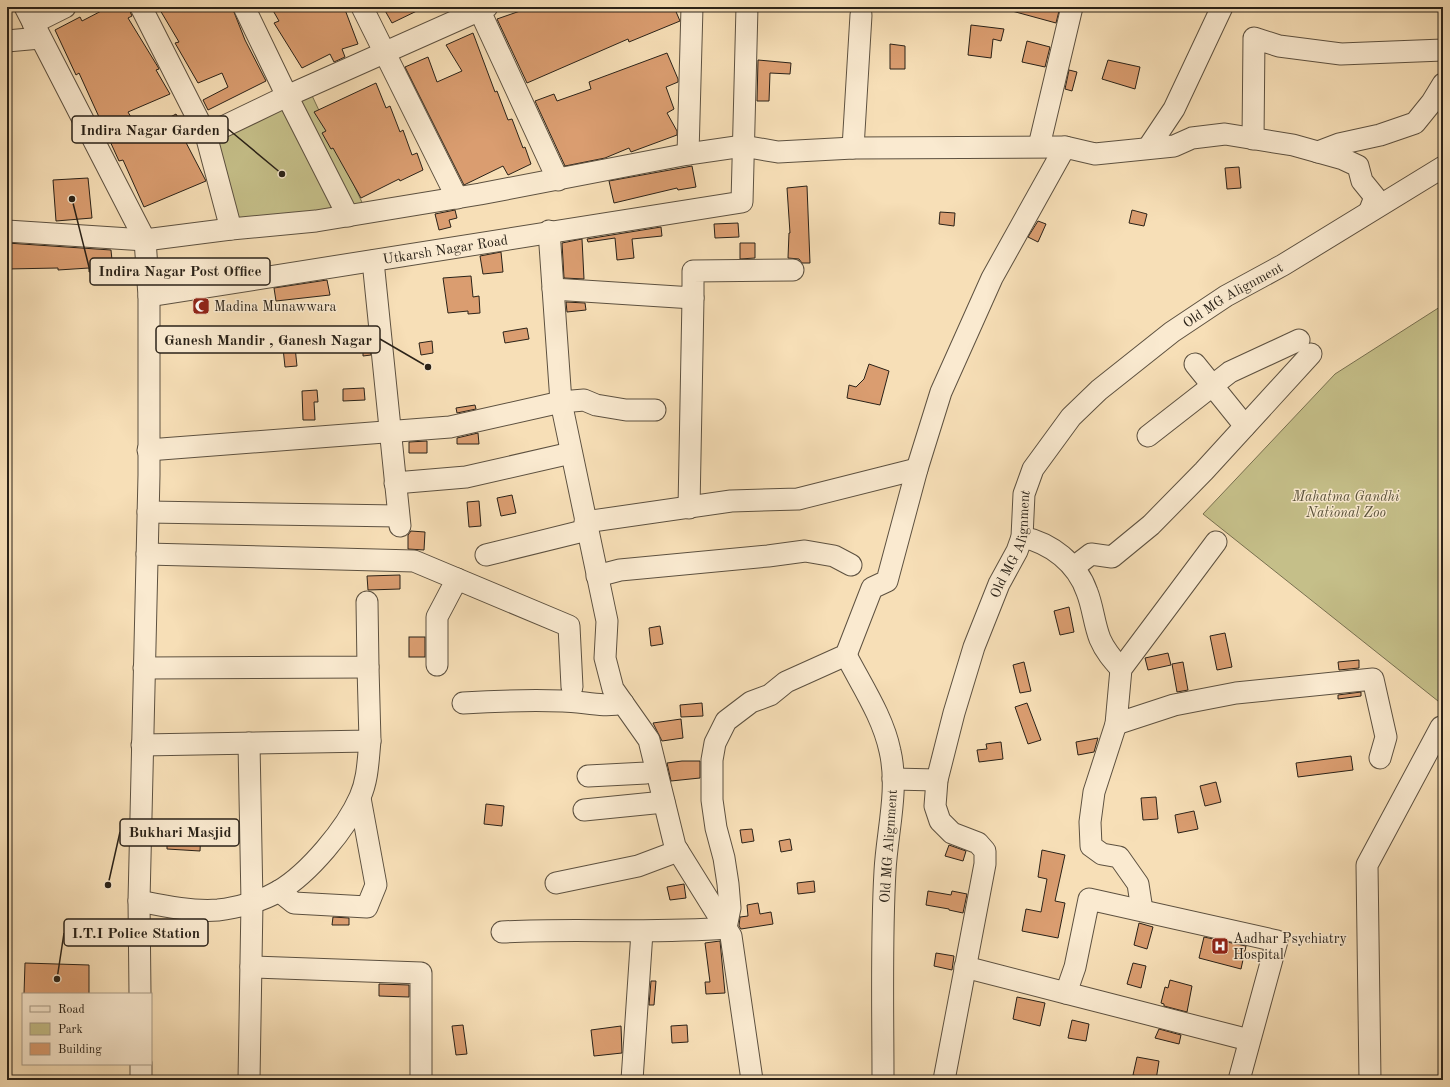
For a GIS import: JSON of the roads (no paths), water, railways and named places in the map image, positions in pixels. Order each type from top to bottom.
[{"type":"street","points":[[7,41],[33,23],[65,7]]},
{"type":"street","points":[[141,7],[206,135],[231,229]]},
{"type":"street","points":[[244,7],[348,216]]},
{"type":"street","points":[[362,7],[457,198]]},
{"type":"street","points":[[688,154],[692,7]]},
{"type":"street","points":[[743,146],[748,7]]},
{"type":"street","points":[[1039,146],[1072,7]]},
{"type":"street","points":[[1148,148],[1174,109],[1222,7]]},
{"type":"street","points":[[206,135],[287,96],[385,53],[481,8],[558,180]]},
{"type":"street","points":[[853,148],[861,15]]},
{"type":"street","points":[[33,23],[145,240],[149,296],[148,512],[139,901],[140,993]]},
{"type":"street","points":[[1253,138],[1254,38],[1279,46],[1340,54],[1443,50]]},
{"type":"street","points":[[1318,152],[1339,144],[1380,135],[1416,123],[1432,102],[1443,84]]},
{"type":"street","points":[[7,231],[145,240],[231,229],[316,221],[457,198],[558,180],[688,154],[743,146],[778,152],[853,148],[1039,146],[1065,147],[1095,154],[1174,146],[1192,138],[1225,134],[1253,138],[1318,152],[1343,159],[1358,166],[1362,181],[1375,197],[1370,210]]},
{"type":"street","name":"Utkarsh Nagar Road","points":[[149,296],[373,261],[549,231],[742,202],[743,146]]},
{"type":"street","points":[[726,928],[730,908],[728,884],[724,858],[716,828],[712,800],[712,760],[715,742],[726,721],[751,702],[770,695],[786,682],[846,655],[872,588],[887,581],[917,469],[941,392],[992,278],[1065,147]]},
{"type":"street","name":"Old MG Alignment","points":[[883,1080],[883,928],[885,870],[893,779],[937,780],[954,713],[974,647],[999,584],[1017,551],[1022,537],[1022,510],[1028,480],[1047,448],[1071,417],[1099,390],[1172,332],[1204,309],[1282,265],[1443,166]]},
{"type":"street","points":[[549,231],[561,402],[607,621],[605,658],[613,689],[649,740],[670,831],[678,851],[731,936],[752,1080]]},
{"type":"street","points":[[148,512],[399,521],[373,261]]},
{"type":"street","points":[[689,508],[693,272],[792,270]]},
{"type":"street","points":[[553,290],[693,298]]},
{"type":"street","points":[[1074,567],[1091,554],[1112,557],[1151,525],[1245,426],[1305,347],[1230,372],[1148,436]]},
{"type":"street","points":[[1195,364],[1245,426]]},
{"type":"street","points":[[148,450],[450,427],[561,402],[584,400],[596,405],[626,410],[655,410]]},
{"type":"street","points":[[395,483],[466,477],[572,453]]},
{"type":"street","points":[[486,555],[586,526],[731,501],[798,499],[917,469]]},
{"type":"street","points":[[1022,537],[1038,540],[1074,567],[1082,578],[1088,592],[1100,638],[1109,655],[1121,670]]},
{"type":"street","points":[[1142,910],[1138,884],[1119,857],[1102,854],[1091,846],[1090,822],[1094,792],[1116,724],[1121,670],[1216,542]]},
{"type":"street","points":[[597,576],[620,570],[805,551],[834,556],[851,565]]},
{"type":"street","points":[[147,554],[414,561],[569,626],[572,687]]},
{"type":"street","points":[[437,665],[438,617],[457,579]]},
{"type":"street","points":[[139,901],[172,907],[218,910],[252,902],[278,891],[305,871],[334,840],[360,798],[366,779],[370,740],[367,602]]},
{"type":"street","points":[[846,655],[885,729],[891,752],[893,779]]},
{"type":"street","points":[[144,668],[368,667]]},
{"type":"street","points":[[1116,724],[1174,705],[1236,693],[1372,679],[1386,737],[1380,758]]},
{"type":"street","points":[[463,703],[494,701],[564,701],[610,706],[623,703]]},
{"type":"street","points":[[1370,1080],[1367,865],[1441,727]]},
{"type":"street","points":[[142,745],[370,740]]},
{"type":"street","points":[[249,743],[252,902],[249,1080]]},
{"type":"street","points":[[588,776],[646,773],[656,770]]},
{"type":"street","points":[[937,780],[935,806],[940,821],[952,833],[978,843],[985,852],[985,864],[944,1080]]},
{"type":"street","points":[[278,891],[294,903],[367,906],[376,885],[360,798]]},
{"type":"street","points":[[584,810],[664,802]]},
{"type":"street","points":[[556,883],[638,866],[678,851]]},
{"type":"street","points":[[1066,994],[1075,967],[1089,898],[1277,941],[1239,1080]]},
{"type":"street","points":[[502,932],[544,929],[642,932],[689,931],[726,928]]},
{"type":"street","points":[[632,1080],[642,932]]},
{"type":"street","points":[[251,967],[421,973],[421,1080]]},
{"type":"street","points":[[966,967],[1249,1040]]},
{"type":"street","points":[[141,1065],[141,1080]]},
{"type":"place","name":"Indira Nagar Garden","points":[[282,174]]},
{"type":"place","name":"Indira Nagar Post Office","points":[[72,199]]},
{"type":"place","name":"Madina Munawwara","points":[[201,306]]},
{"type":"place","name":"Ganesh Mandir , Ganesh Nagar","points":[[428,367]]},
{"type":"place","name":"Bukhari Masjid","points":[[108,885]]},
{"type":"place","name":"Aadhar Psychiatry Hospital","points":[[1220,946]]},
{"type":"place","name":"I.T.I Police Station","points":[[57,979]]},
{"type":"park label","name":"Mahatma Gandhi National Zoo","points":[[1346,504]]}]
